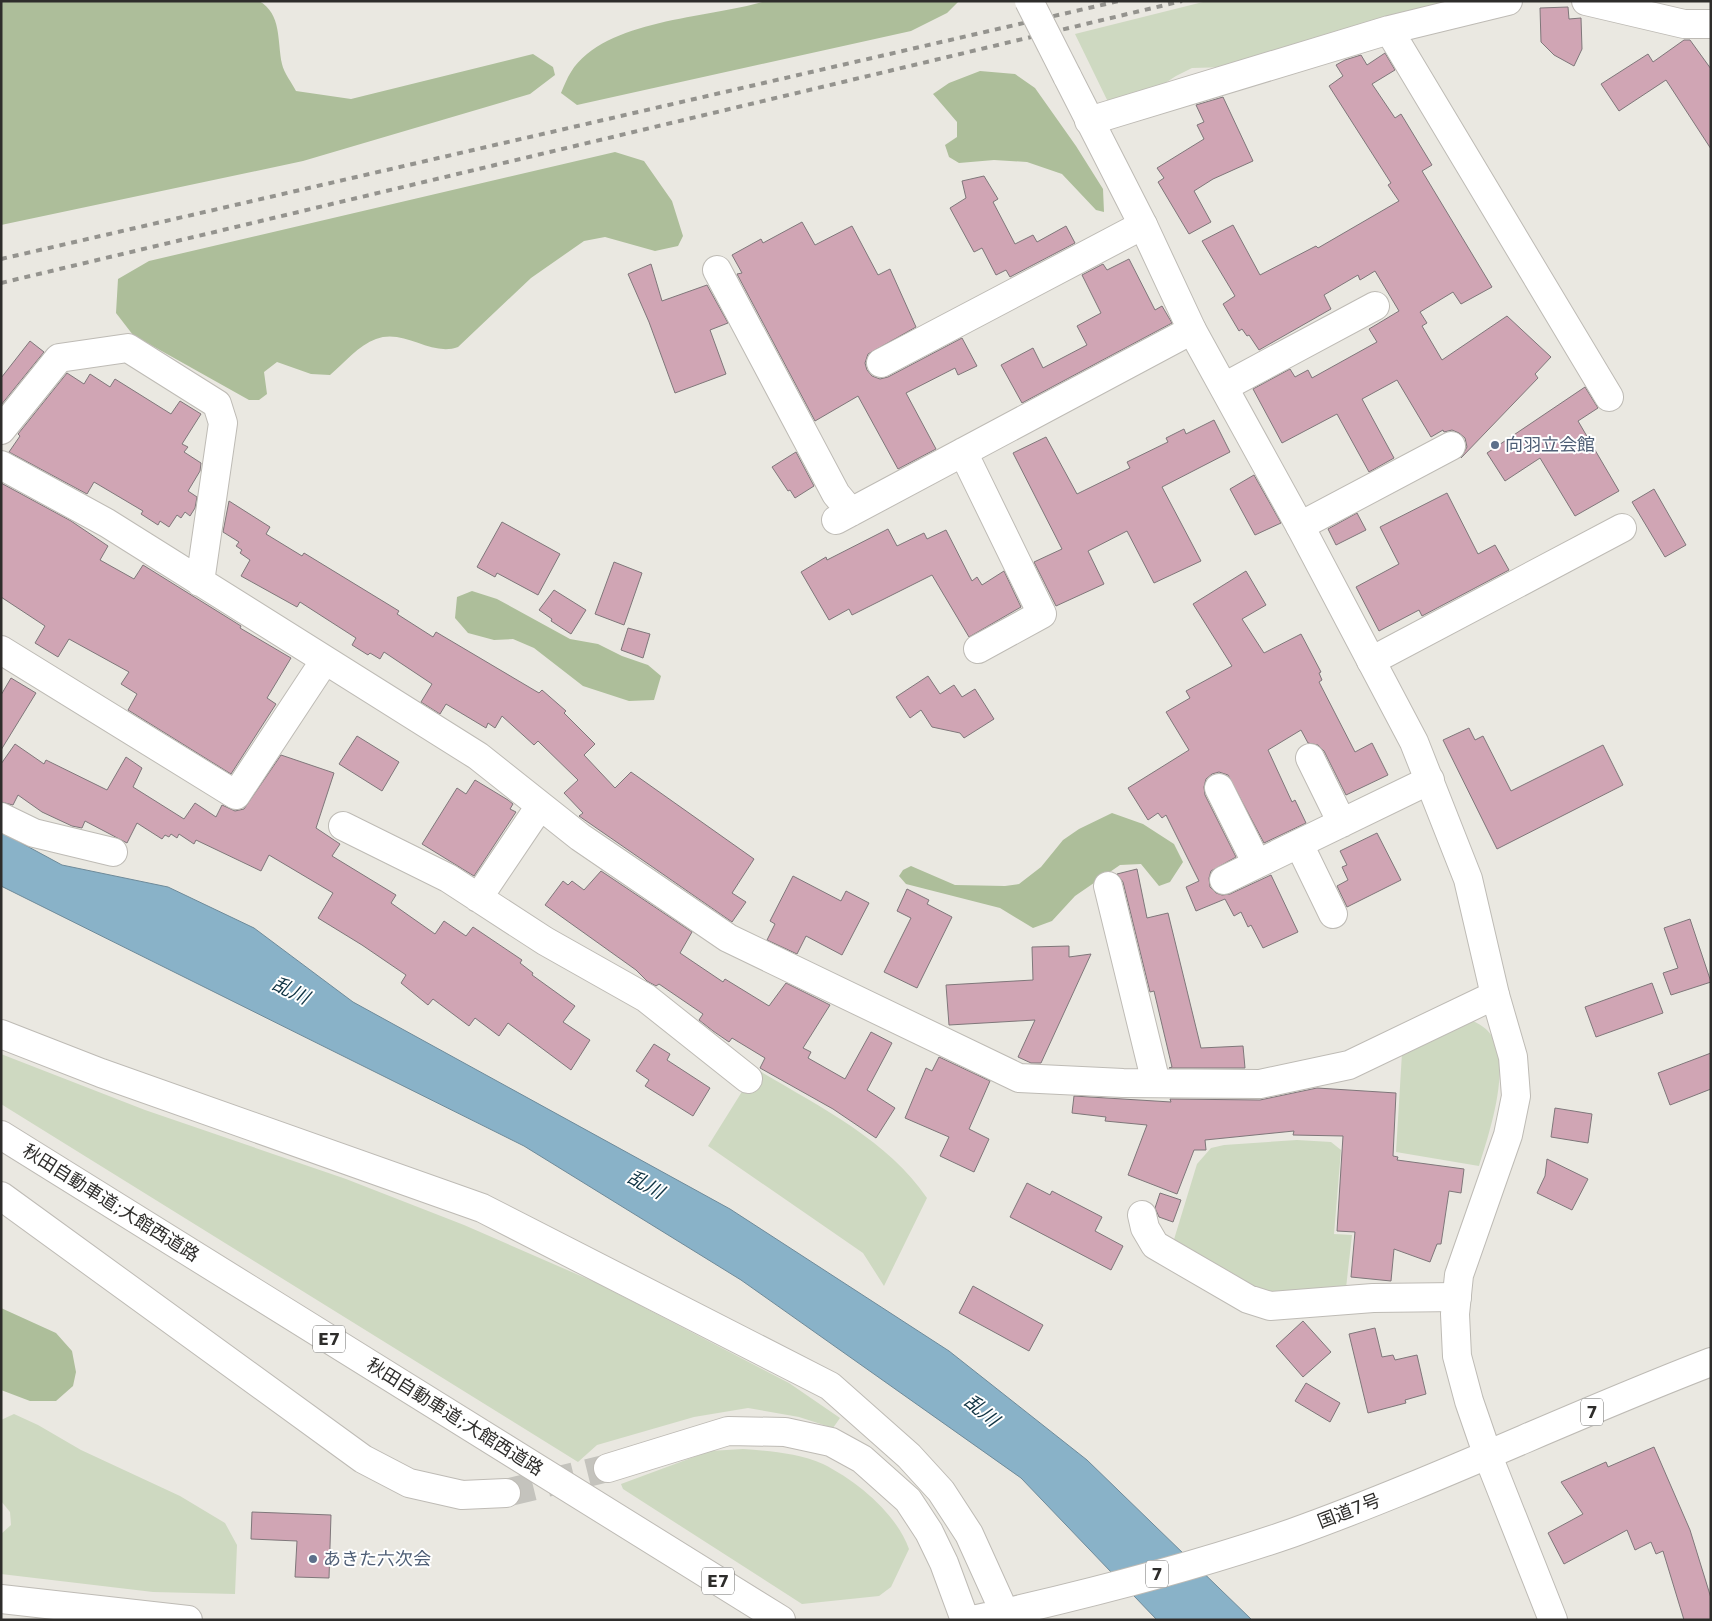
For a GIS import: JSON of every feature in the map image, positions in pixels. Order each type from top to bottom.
[{"type":"main road","points":[[1029,1],[1144,225],[1192,330],[1300,526],[1414,742],[1468,879],[1495,995],[1512,1057],[1516,1096],[1508,1135],[1460,1275],[1455,1314],[1457,1356],[1468,1401],[1553,1620]]},
{"type":"main road","points":[[1089,121],[1389,30],[1508,1]]},
{"type":"main road","points":[[1586,1],[1684,24],[1711,24]]},
{"type":"main road","points":[[1389,30],[1609,397]]},
{"type":"main road","points":[[881,363],[1144,225]]},
{"type":"main road","points":[[717,270],[836,494],[843,516],[1192,330]]},
{"type":"main road","points":[[1224,387],[1375,306]]},
{"type":"main road","points":[[1,430],[58,358],[128,348],[217,404],[223,423],[200,582]]},
{"type":"main road","points":[[1300,526],[1451,446]]},
{"type":"main road","points":[[963,452],[1037,598],[1042,614],[978,649]]},
{"type":"main road","points":[[1,465],[107,523],[478,756],[580,837],[728,938],[1019,1078],[1156,1083],[1260,1084],[1349,1065],[1495,995]]},
{"type":"main road","points":[[1371,661],[1622,528]]},
{"type":"main road","points":[[1,650],[236,795],[324,660]]},
{"type":"main road","points":[[1310,758],[1342,823]]},
{"type":"main road","points":[[1224,880],[1430,780]]},
{"type":"main road","points":[[1219,788],[1257,864]]},
{"type":"main road","points":[[478,898],[540,806]]},
{"type":"main road","points":[[1,817],[34,833],[113,852]]},
{"type":"main road","points":[[343,826],[448,878],[545,940],[646,998],[748,1079]]},
{"type":"main road","points":[[1299,844],[1333,914]]},
{"type":"main road","points":[[1108,886],[1156,1083]]},
{"type":"main road","points":[[1,1034],[101,1073],[482,1208],[830,1386],[909,1456],[941,1491],[969,1534],[1006,1616]]},
{"type":"main road","name":"秋田自動車道;大館西道路","points":[[1,1135],[781,1620]]},
{"type":"main road","points":[[1,1196],[363,1459],[409,1483],[462,1495],[506,1493]]},
{"type":"main road","points":[[1142,1214],[1145,1228],[1155,1245],[1248,1299],[1270,1306],[1373,1298],[1457,1297]]},
{"type":"main road","name":"国道7号","points":[[973,1620],[1006,1616],[1202,1563],[1293,1532],[1488,1456],[1711,1362]]},
{"type":"main road","points":[[608,1468],[728,1430],[785,1432],[831,1442],[862,1458],[908,1500],[933,1540],[965,1620]]},
{"type":"main road","points":[[1,1598],[188,1620]]},
{"type":"green space","points":[[1,1],[259,1],[272,13],[277,29],[283,67],[296,91],[351,99],[533,54],[553,67],[555,75],[530,94],[303,161],[1,225]]},
{"type":"green space","points":[[766,1],[959,1],[947,13],[911,31],[577,105],[561,93],[571,72],[587,54],[608,41],[660,23]]},
{"type":"green space","points":[[1207,1],[1472,1],[1228,67],[1192,68],[1148,94],[1110,106],[1075,34]]},
{"type":"green space","points":[[980,71],[1015,74],[1035,88],[1076,146],[1103,189],[1104,212],[1096,210],[1062,174],[1027,162],[994,160],[959,163],[949,157],[945,145],[957,137],[957,122],[933,94],[949,83]]},
{"type":"green space","points":[[615,152],[644,161],[672,201],[683,236],[678,246],[655,251],[605,237],[584,241],[531,278],[458,347],[438,348],[397,337],[376,339],[364,345],[330,375],[311,374],[277,362],[264,372],[267,394],[259,400],[249,400],[133,335],[116,313],[118,279],[149,261]]},
{"type":"green space","points":[[472,591],[497,599],[570,639],[598,644],[622,656],[648,665],[661,676],[654,700],[629,701],[583,686],[534,648],[513,639],[494,640],[468,633],[455,618],[457,597]]},
{"type":"green space","points":[[1112,813],[1143,824],[1174,844],[1183,862],[1170,882],[1159,886],[1141,864],[1120,865],[1075,896],[1052,921],[1033,928],[1000,908],[906,884],[899,876],[903,870],[911,866],[955,885],[1005,886],[1019,884],[1041,867],[1063,840],[1079,829]]},
{"type":"green space","points":[[1467,1018],[1487,1030],[1495,1043],[1499,1059],[1497,1096],[1479,1166],[1396,1152],[1402,1053]]},
{"type":"green space","points":[[1,1054],[145,1110],[346,1179],[464,1225],[597,1283],[789,1383],[840,1418],[833,1428],[799,1417],[748,1408],[694,1417],[597,1445],[578,1462],[1,1104]]},
{"type":"green space","points":[[758,1070],[850,1125],[872,1141],[911,1177],[927,1198],[884,1286],[863,1253],[708,1146],[743,1090]]},
{"type":"green space","points":[[1297,1140],[1331,1142],[1341,1150],[1334,1234],[1352,1235],[1346,1288],[1262,1298],[1172,1246],[1197,1164],[1211,1148],[1224,1145]]},
{"type":"green space","points":[[1,1308],[56,1333],[72,1351],[76,1372],[73,1386],[56,1401],[30,1401],[1,1390]]},
{"type":"green space","points":[[14,1414],[38,1425],[81,1450],[180,1496],[225,1523],[237,1545],[235,1594],[153,1592],[1,1574],[1,1534],[11,1525],[10,1512],[1,1501],[1,1420]]},
{"type":"green space","points":[[743,1449],[784,1453],[813,1460],[849,1479],[874,1499],[895,1523],[909,1549],[891,1587],[879,1596],[802,1604],[623,1489],[621,1484],[710,1451]]},
{"type":"water","name":"乱川","points":[[1,832],[62,865],[168,887],[254,928],[353,1002],[730,1209],[949,1351],[1087,1460],[1252,1620],[1157,1620],[1021,1478],[741,1280],[524,1146],[1,886]]},
{"type":"building","points":[[1568,7],[1569,19],[1581,18],[1582,49],[1574,66],[1554,55],[1541,42],[1540,8]]},
{"type":"building","points":[[1684,40],[1690,40],[1711,69],[1711,149],[1666,80],[1619,111],[1601,84],[1648,54],[1653,62]]},
{"type":"building","points":[[1385,53],[1395,70],[1372,84],[1395,118],[1401,114],[1432,165],[1422,171],[1492,287],[1461,304],[1453,292],[1420,312],[1427,323],[1422,326],[1442,360],[1507,316],[1551,357],[1535,374],[1538,378],[1461,458],[1467,447],[1465,438],[1452,430],[1444,432],[1443,430],[1431,437],[1397,380],[1362,399],[1394,458],[1369,472],[1337,414],[1282,443],[1253,389],[1290,369],[1295,377],[1308,370],[1312,378],[1377,342],[1369,329],[1399,311],[1375,271],[1360,280],[1358,275],[1324,295],[1331,309],[1259,350],[1249,335],[1247,336],[1242,329],[1239,331],[1223,304],[1235,296],[1202,241],[1233,225],[1260,275],[1316,246],[1318,248],[1399,201],[1388,185],[1391,183],[1329,86],[1343,76],[1336,65],[1361,55],[1367,65]]},
{"type":"building","points":[[1223,97],[1253,161],[1213,179],[1194,191],[1211,222],[1189,234],[1158,182],[1164,178],[1157,168],[1204,139],[1197,125],[1204,122],[1196,105]]},
{"type":"building","points":[[984,176],[998,199],[993,202],[1015,244],[1033,235],[1037,242],[1066,226],[1075,243],[1010,277],[1006,270],[996,275],[982,248],[974,252],[950,208],[966,198],[962,181]]},
{"type":"building","points":[[802,222],[815,245],[852,226],[878,275],[890,269],[916,327],[868,354],[865,363],[867,370],[872,376],[880,379],[888,377],[962,338],[977,366],[958,375],[955,368],[906,393],[936,449],[898,469],[858,396],[815,421],[737,274],[742,273],[732,255],[761,239],[763,243]]},
{"type":"building","points":[[1129,259],[1155,310],[1162,306],[1172,323],[1022,403],[1001,365],[1033,348],[1043,368],[1087,345],[1077,326],[1101,313],[1082,275],[1103,264],[1107,270]]},
{"type":"building","points":[[651,264],[662,301],[707,285],[728,323],[710,330],[726,374],[675,393],[649,322],[628,274]]},
{"type":"building","points":[[30,341],[44,352],[1,405],[1,378]]},
{"type":"building","points":[[67,373],[84,384],[90,374],[110,387],[115,379],[171,414],[180,401],[201,414],[182,444],[188,447],[184,452],[201,463],[200,471],[188,491],[197,497],[195,508],[190,516],[185,512],[181,518],[177,515],[169,527],[160,521],[158,525],[141,514],[143,511],[94,482],[87,494],[9,452],[20,436],[18,434]]},
{"type":"building","points":[[1585,387],[1598,408],[1578,421],[1619,491],[1575,516],[1540,458],[1505,481],[1487,453]]},
{"type":"building","points":[[1214,420],[1230,452],[1162,487],[1201,561],[1154,583],[1127,531],[1088,551],[1104,584],[1056,606],[1034,562],[1062,549],[1013,453],[1046,437],[1077,494],[1130,468],[1127,462],[1168,442],[1166,438],[1184,429],[1186,434]]},
{"type":"building","points":[[796,452],[814,486],[795,498],[772,467]]},
{"type":"building","points":[[1254,475],[1281,523],[1255,535],[1230,489]]},
{"type":"building","points":[[1,483],[71,521],[108,546],[100,560],[134,579],[143,565],[241,626],[240,628],[291,658],[267,698],[276,704],[231,774],[128,710],[137,694],[121,684],[129,672],[69,639],[58,657],[35,643],[45,626],[1,597]]},
{"type":"building","points":[[1654,489],[1686,545],[1665,557],[1632,502]]},
{"type":"building","points":[[1447,493],[1478,554],[1495,545],[1509,570],[1422,616],[1419,610],[1379,631],[1356,587],[1399,564],[1380,527]]},
{"type":"building","points":[[229,501],[270,527],[266,534],[302,556],[304,553],[399,611],[397,614],[433,637],[436,632],[539,693],[542,690],[566,711],[564,713],[595,744],[584,755],[615,788],[631,772],[754,859],[732,893],[746,902],[732,922],[579,816],[583,813],[564,793],[578,780],[538,741],[534,745],[502,716],[495,728],[488,723],[486,728],[446,704],[440,714],[421,702],[432,684],[384,652],[380,659],[370,653],[368,655],[352,645],[356,638],[300,602],[297,607],[241,576],[250,560],[240,553],[242,550],[236,546],[239,542],[223,532]]},
{"type":"building","points":[[1357,513],[1366,530],[1336,545],[1328,529]]},
{"type":"building","points":[[502,522],[560,554],[538,595],[497,573],[495,577],[477,567]]},
{"type":"building","points":[[888,529],[897,546],[924,533],[927,539],[946,530],[972,581],[977,577],[982,585],[1004,571],[1021,607],[969,637],[932,575],[852,615],[849,609],[829,620],[801,572],[826,557],[827,560]]},
{"type":"building","points":[[614,562],[642,573],[624,625],[595,614]]},
{"type":"building","points":[[1246,571],[1266,605],[1242,619],[1264,653],[1301,634],[1321,672],[1319,673],[1322,680],[1319,682],[1355,752],[1372,743],[1388,775],[1346,795],[1324,751],[1318,745],[1308,743],[1301,730],[1268,750],[1292,802],[1295,800],[1306,823],[1264,843],[1228,775],[1219,772],[1212,774],[1206,779],[1205,795],[1236,857],[1211,871],[1209,878],[1210,887],[1216,893],[1222,895],[1230,894],[1271,875],[1298,932],[1263,948],[1251,925],[1248,927],[1241,912],[1234,916],[1225,899],[1196,911],[1186,887],[1199,881],[1166,815],[1162,818],[1158,813],[1148,820],[1128,788],[1189,750],[1166,712],[1190,698],[1186,691],[1232,666],[1193,604]]},
{"type":"building","points":[[554,590],[586,610],[571,634],[551,621],[552,619],[539,610]]},
{"type":"building","points":[[628,628],[650,634],[643,658],[621,650]]},
{"type":"building","points":[[928,676],[940,694],[954,685],[962,697],[975,689],[994,719],[964,738],[960,733],[932,727],[921,710],[910,718],[896,697]]},
{"type":"building","points":[[11,678],[36,693],[1,750],[1,695]]},
{"type":"building","points":[[1469,728],[1475,740],[1483,736],[1511,791],[1603,745],[1623,785],[1497,849],[1443,740]]},
{"type":"building","points":[[357,736],[399,762],[382,791],[339,764]]},
{"type":"building","points":[[15,744],[44,764],[46,760],[107,790],[126,757],[142,768],[133,787],[184,819],[195,803],[216,817],[222,805],[235,811],[244,809],[281,755],[334,773],[316,828],[340,844],[332,856],[396,895],[391,903],[435,934],[444,921],[466,936],[473,927],[522,960],[520,963],[533,973],[532,975],[575,1006],[563,1022],[590,1040],[571,1070],[508,1023],[499,1036],[475,1018],[469,1026],[433,999],[428,1005],[401,983],[406,975],[318,918],[333,893],[269,855],[261,871],[196,840],[194,844],[179,834],[177,838],[171,834],[169,837],[165,835],[162,839],[137,823],[127,843],[85,821],[82,828],[72,826],[42,812],[18,795],[13,805],[1,802],[1,764]]},
{"type":"building","points":[[475,780],[508,800],[513,804],[510,809],[516,812],[474,876],[422,844],[457,788],[466,794]]},
{"type":"building","points":[[1377,833],[1401,880],[1347,907],[1337,886],[1348,880],[1342,867],[1347,865],[1340,851]]},
{"type":"building","points":[[1137,869],[1147,918],[1168,913],[1201,1048],[1243,1046],[1245,1068],[1169,1068],[1172,1067],[1154,991],[1150,992],[1123,882],[1117,874]]},
{"type":"building","points":[[601,871],[692,932],[680,953],[723,982],[725,979],[769,1006],[786,983],[830,1005],[803,1048],[811,1052],[808,1058],[845,1079],[871,1032],[892,1043],[867,1090],[895,1108],[876,1138],[833,1109],[760,1068],[765,1058],[732,1038],[729,1042],[713,1031],[699,1020],[703,1014],[659,984],[656,986],[647,981],[636,970],[545,905],[563,881],[568,885],[572,881],[584,890]]},
{"type":"building","points":[[793,876],[841,901],[846,891],[869,903],[842,955],[806,936],[797,954],[767,940],[775,924],[770,921]]},
{"type":"building","points":[[907,889],[929,900],[927,904],[952,917],[917,988],[884,972],[911,918],[897,911]]},
{"type":"building","points":[[1690,919],[1711,982],[1671,995],[1663,973],[1678,968],[1664,928]]},
{"type":"building","points":[[1069,946],[1069,957],[1091,954],[1041,1063],[1031,1063],[1018,1057],[1035,1020],[949,1025],[946,985],[1033,980],[1032,947]]},
{"type":"building","points":[[1652,983],[1663,1013],[1596,1037],[1585,1007]]},
{"type":"building","points":[[654,1044],[670,1054],[667,1060],[710,1088],[693,1116],[645,1086],[649,1080],[636,1071]]},
{"type":"building","points":[[1711,1053],[1711,1089],[1670,1105],[1658,1073]]},
{"type":"building","points":[[939,1057],[990,1081],[969,1129],[989,1139],[974,1172],[940,1156],[949,1137],[905,1118],[926,1068],[932,1071]]},
{"type":"building","points":[[1317,1088],[1396,1093],[1393,1156],[1398,1157],[1397,1160],[1464,1169],[1461,1193],[1449,1191],[1441,1244],[1437,1244],[1430,1262],[1394,1249],[1391,1281],[1351,1277],[1355,1232],[1337,1231],[1343,1136],[1293,1135],[1294,1131],[1205,1140],[1206,1150],[1194,1150],[1177,1194],[1128,1175],[1147,1125],[1105,1121],[1106,1117],[1072,1113],[1074,1096],[1171,1102],[1170,1099],[1260,1100]]},
{"type":"building","points":[[1555,1108],[1592,1114],[1588,1143],[1551,1137]]},
{"type":"building","points":[[1547,1159],[1588,1179],[1572,1210],[1537,1193],[1545,1176]]},
{"type":"building","points":[[1027,1183],[1050,1195],[1052,1191],[1102,1217],[1095,1231],[1123,1246],[1111,1270],[1010,1217]]},
{"type":"building","points":[[1160,1193],[1181,1200],[1173,1222],[1159,1217],[1155,1208]]},
{"type":"building","points":[[973,1286],[1043,1325],[1029,1351],[959,1313]]},
{"type":"building","points":[[1303,1321],[1331,1352],[1303,1377],[1276,1346]]},
{"type":"building","points":[[1375,1328],[1382,1357],[1393,1355],[1395,1360],[1417,1355],[1426,1394],[1405,1400],[1406,1403],[1368,1413],[1349,1334]]},
{"type":"building","points":[[1306,1383],[1340,1403],[1330,1422],[1295,1401]]},
{"type":"building","points":[[1654,1447],[1690,1530],[1711,1598],[1711,1620],[1684,1620],[1663,1551],[1656,1554],[1651,1542],[1635,1550],[1627,1530],[1564,1564],[1548,1533],[1583,1514],[1561,1482],[1606,1462],[1608,1467]]},
{"type":"building","name":"あきた六次会","points":[[252,1512],[331,1515],[329,1578],[295,1577],[297,1541],[251,1539]]},
{"type":"tunnel","points":[[506,1493],[608,1468]]},
{"type":"railway","points":[[1,259],[1119,1]]},
{"type":"railway","points":[[1,283],[1182,1]]},
{"type":"place","name":"向羽立会館","points":[[1495,445]]},
{"type":"place","name":"あきた六次会","points":[[313,1559]]}]
